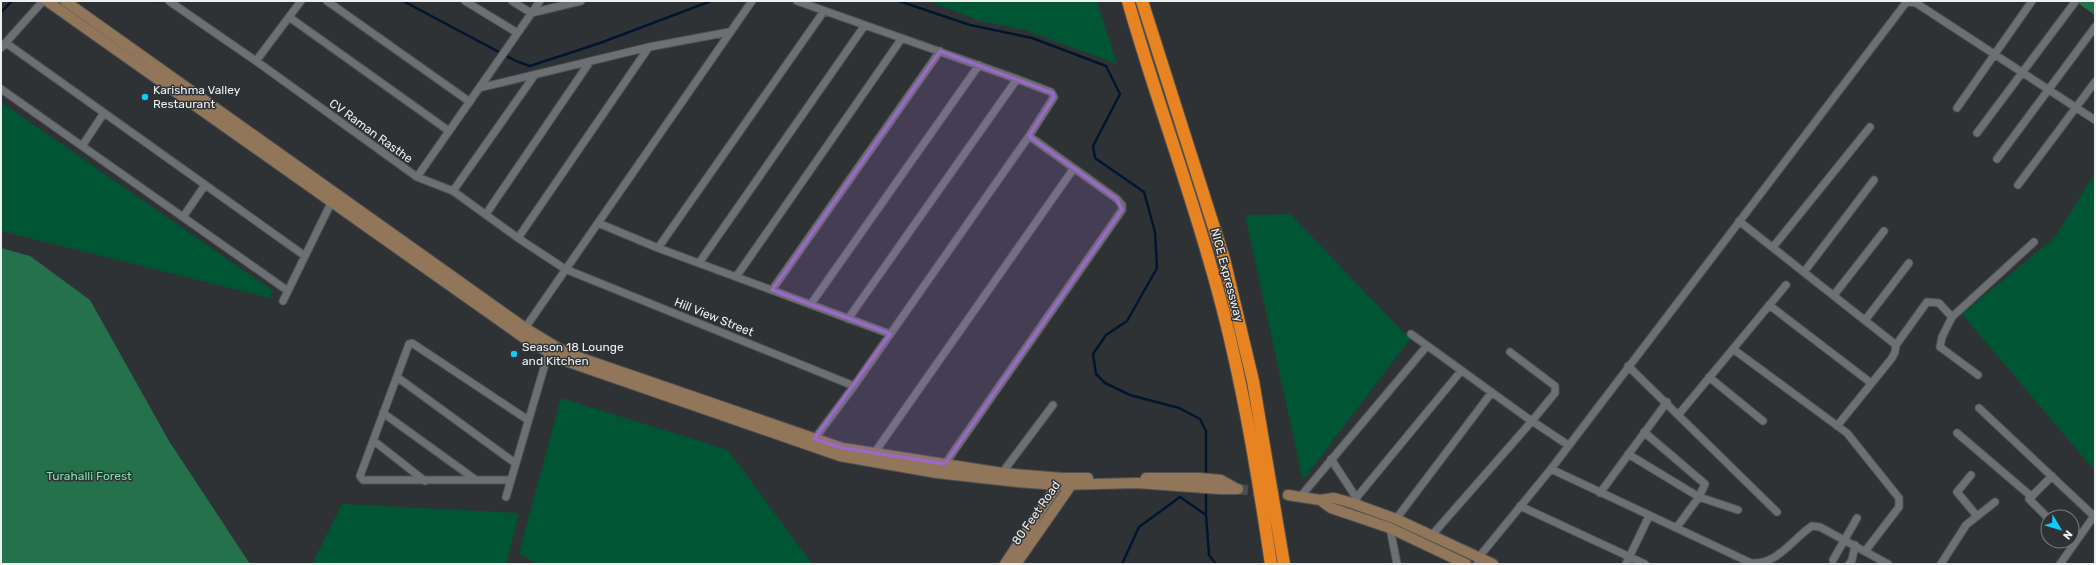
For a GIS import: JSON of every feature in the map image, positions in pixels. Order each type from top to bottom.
[{"type":"highway","name":"NICE Expressway","points":[[1128,1],[1172,135],[1211,264],[1231,340],[1258,479],[1271,564]]},
{"type":"highway","name":"NICE Expressway","points":[[1142,1],[1226,267],[1253,381],[1284,564]]},
{"type":"main road","points":[[47,1],[334,198],[523,332],[548,354],[812,443],[1060,481]]},
{"type":"main road","points":[[65,1],[334,198]]},
{"type":"main road","points":[[523,332],[578,357],[812,443],[840,456],[937,473],[1060,481],[1198,483],[1220,485]]},
{"type":"main road","name":"80 Feet Road","points":[[1005,564],[1060,481]]},
{"type":"main road","name":"80 Feet Road","points":[[1016,564],[1074,481]]},
{"type":"main road","points":[[1288,495],[1320,500],[1334,498],[1354,501],[1432,535],[1478,561],[1493,564]]},
{"type":"main road","points":[[1320,500],[1331,508],[1390,528],[1466,564]]},
{"type":"street","points":[[43,1],[3,45],[104,113],[305,256]]},
{"type":"street","name":"CV Raman Rasthe","points":[[169,1],[256,61],[417,177],[453,192],[565,269]]},
{"type":"street","points":[[256,61],[302,1]]},
{"type":"street","points":[[328,1],[470,102]]},
{"type":"street","points":[[464,1],[516,32]]},
{"type":"street","points":[[512,1],[531,14],[581,1]]},
{"type":"street","points":[[417,177],[470,102],[516,32],[540,1]]},
{"type":"street","points":[[523,332],[565,269],[752,1]]},
{"type":"street","points":[[797,1],[1017,79],[1051,92],[1054,95],[1029,136],[854,386],[812,443]]},
{"type":"street","points":[[1957,108],[2032,1]]},
{"type":"street","points":[[1478,561],[1520,506],[1551,469],[1905,4],[1909,2],[1916,4],[2050,89],[2095,120]]},
{"type":"street","points":[[1977,133],[2075,2]]},
{"type":"street","points":[[658,248],[824,11]]},
{"type":"street","points":[[289,17],[449,131]]},
{"type":"street","points":[[699,263],[865,25]]},
{"type":"street","points":[[1998,159],[2095,27]]},
{"type":"street","points":[[479,88],[589,63],[648,47],[729,32]]},
{"type":"street","points":[[736,277],[902,38]]},
{"type":"street","points":[[518,238],[648,47]]},
{"type":"street","points":[[772,290],[940,51]]},
{"type":"street","points":[[486,214],[589,63]]},
{"type":"street","points":[[810,304],[978,65]]},
{"type":"street","points":[[453,192],[534,76]]},
{"type":"street","points":[[848,318],[1017,79]]},
{"type":"street","points":[[2018,185],[2095,82]]},
{"type":"street","points":[[1,89],[288,291]]},
{"type":"street","points":[[82,146],[104,113]]},
{"type":"street","points":[[1772,247],[1870,127]]},
{"type":"street","points":[[945,464],[1122,210],[1122,205],[1119,201],[1029,136]]},
{"type":"street","points":[[875,452],[1074,168]]},
{"type":"street","points":[[1804,272],[1874,180]]},
{"type":"street","points":[[183,217],[205,185]]},
{"type":"street","points":[[283,301],[334,198]]},
{"type":"street","points":[[1739,221],[1866,319],[1896,345]]},
{"type":"street","points":[[598,223],[658,248],[890,334]]},
{"type":"street","points":[[1834,295],[1884,232]]},
{"type":"street","points":[[1978,374],[1940,347],[1942,337],[1952,318],[2034,242]]},
{"type":"street","points":[[1866,319],[1909,264]]},
{"type":"street","name":"Hill View Street","points":[[565,269],[854,386]]},
{"type":"street","points":[[1679,414],[1786,285]]},
{"type":"street","points":[[1837,426],[1892,358],[1896,345],[1927,302],[1939,303],[1952,318]]},
{"type":"street","points":[[1769,305],[1871,383]]},
{"type":"street","points":[[1410,334],[1532,422],[1568,445]]},
{"type":"street","points":[[511,480],[425,481],[362,479],[360,476],[409,344],[413,342],[528,420]]},
{"type":"street","points":[[1300,496],[1426,347]]},
{"type":"street","points":[[1733,349],[1837,426],[1856,444],[1899,498],[1900,502],[1898,507],[1866,550]]},
{"type":"street","points":[[1432,535],[1532,422],[1555,393],[1556,386],[1510,352]]},
{"type":"street","points":[[506,497],[548,354]]},
{"type":"street","points":[[1628,366],[1667,402],[1777,512]]},
{"type":"street","points":[[1331,459],[1354,501],[1461,371]]},
{"type":"street","points":[[397,377],[515,463]]},
{"type":"street","points":[[1709,377],[1763,421]]},
{"type":"street","points":[[1396,519],[1492,392]]},
{"type":"street","points":[[1600,493],[1667,402]]},
{"type":"street","points":[[1002,473],[1053,405]]},
{"type":"street","points":[[1978,408],[2095,516],[2080,534]]},
{"type":"street","points":[[383,413],[476,480]]},
{"type":"street","points":[[1644,432],[1703,480],[1705,486],[1699,497],[1676,527]]},
{"type":"street","points":[[1957,433],[2032,497]]},
{"type":"street","points":[[374,441],[425,481]]},
{"type":"street","points":[[1628,454],[1699,497],[1738,510]]},
{"type":"street","points":[[1551,469],[1751,563],[1758,564],[1777,557],[1812,526],[1820,527],[1866,550],[1888,564]]},
{"type":"street","points":[[1971,475],[1957,492],[1977,516]]},
{"type":"street","points":[[2040,510],[2030,501],[2052,476]]},
{"type":"street","points":[[1941,564],[1966,525],[1995,502]]},
{"type":"street","points":[[1520,506],[1645,564]]},
{"type":"street","points":[[1626,564],[1649,516]]},
{"type":"street","points":[[1833,563],[1857,518]]},
{"type":"street","points":[[1390,528],[1397,564]]},
{"type":"street","points":[[1849,564],[1852,560],[1855,545]]},
{"type":"street","points":[[2060,564],[2069,549]]},
{"type":"highlighted area","points":[[940,51],[1053,93],[1054,97],[1029,136],[1117,199],[1122,210],[945,464],[842,448],[814,439],[890,334],[772,290]]},
{"type":"green space","points":[[915,1],[1097,1],[1117,64],[1025,30],[980,21],[932,2]]},
{"type":"green space","points":[[2075,1],[2095,1],[2095,15]]},
{"type":"green space","points":[[1,102],[273,291],[270,298],[1,231]]},
{"type":"green space","points":[[2095,173],[2095,471],[1962,314],[2055,237]]},
{"type":"green space","points":[[1290,214],[1410,339],[1303,480],[1245,215]]},
{"type":"green space","name":"Turahalli Forest","points":[[1,248],[30,256],[90,300],[169,441],[250,564],[1,564]]},
{"type":"green space","points":[[561,398],[728,450],[812,564],[537,564],[519,553]]},
{"type":"green space","points":[[342,504],[519,513],[506,564],[312,564]]},
{"type":"waterway","points":[[1,12],[12,1]]},
{"type":"waterway","points":[[152,1],[158,1]]},
{"type":"waterway","points":[[403,1],[516,61],[530,66],[600,43],[711,1]]},
{"type":"waterway","points":[[899,1],[970,25],[1032,38],[1106,66],[1120,94],[1093,146],[1095,158],[1144,192],[1155,232],[1157,268],[1127,321],[1106,335],[1093,354],[1096,374],[1105,383],[1130,395],[1179,408],[1200,419],[1206,431],[1206,476]]},
{"type":"waterway","points":[[1206,491],[1206,515]]},
{"type":"waterway","points":[[1122,564],[1139,527],[1180,497],[1206,515],[1209,555],[1216,564]]},
{"type":"tunnel","points":[[1238,489],[1288,495]]},
{"type":"place","name":"Karishma Valley Restaurant","points":[[145,97]]},
{"type":"place","name":"Season 18 Lounge and Kitchen","points":[[514,354]]}]
